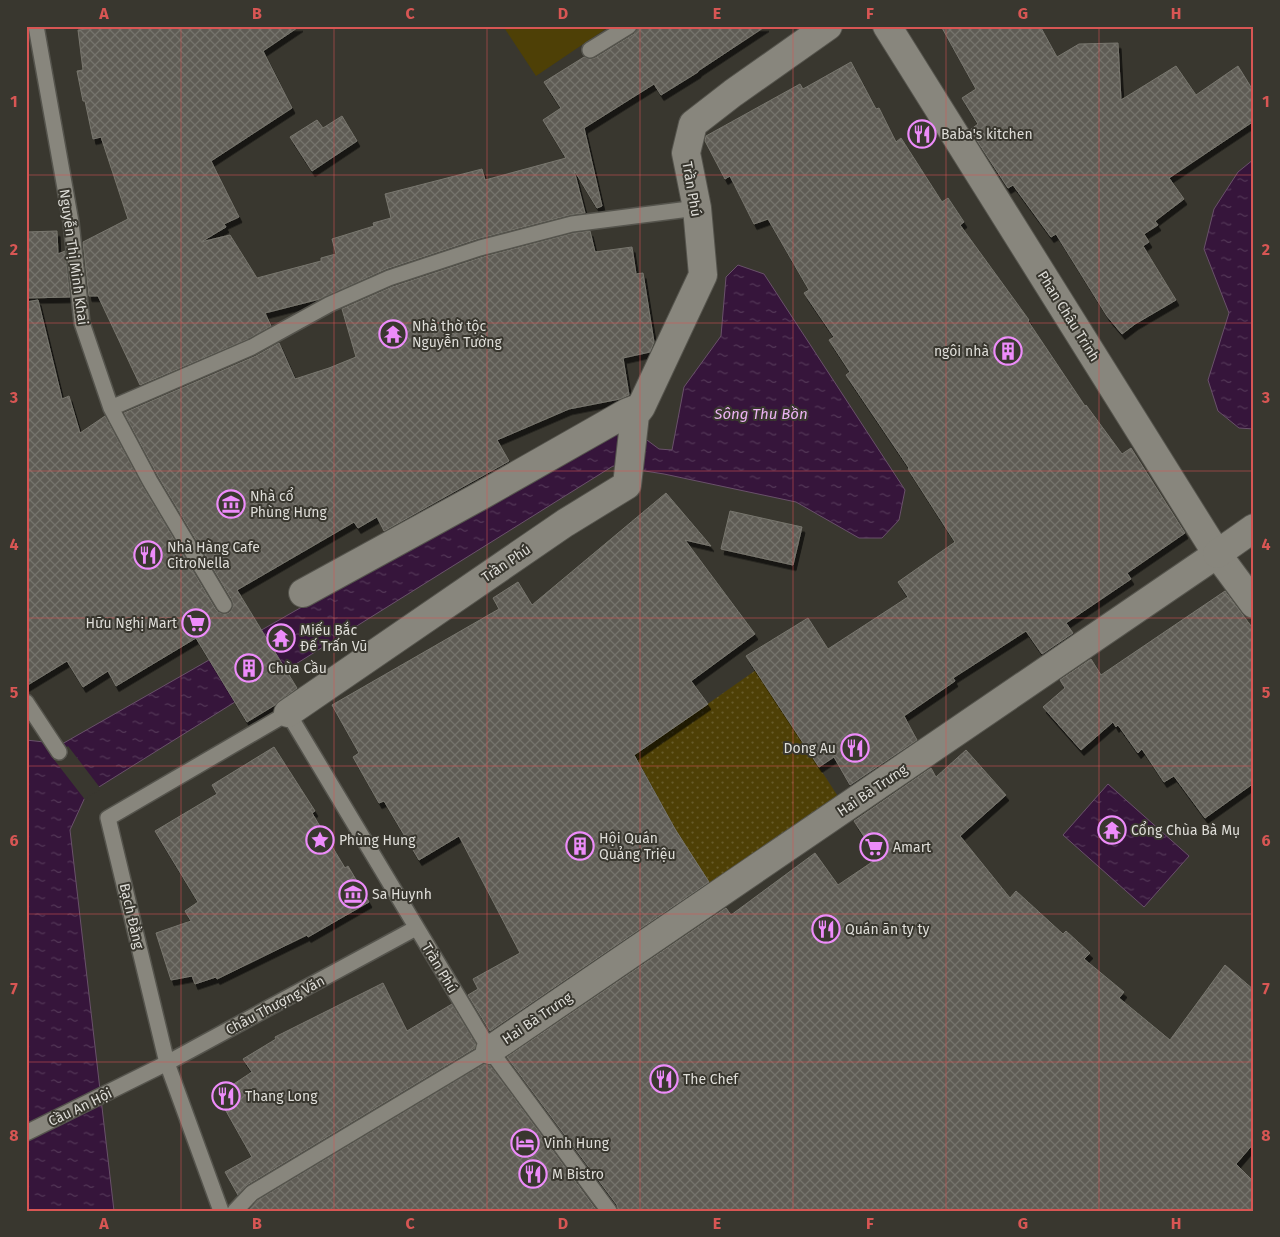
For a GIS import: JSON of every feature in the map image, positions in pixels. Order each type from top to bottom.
[{"type":"street","name":"Trần Phú","points":[[286,709],[564,523],[627,485],[638,411],[703,274],[697,208],[686,153],[693,124],[733,93],[828,26]]},
{"type":"street","name":"Phan Châu Trinh","points":[[888,26],[1218,554],[1254,604]]},
{"type":"street","points":[[303,593],[628,412],[638,411]]},
{"type":"street","name":"Hai Bà Trưng","points":[[490,1050],[1254,528]]},
{"type":"lane","name":"Nguyễn Thị Minh Khai","points":[[36,26],[71,222],[82,323],[111,408],[150,481],[224,605]]},
{"type":"lane","points":[[590,50],[629,26]]},
{"type":"lane","points":[[111,408],[252,347],[330,304],[389,278],[480,248],[572,224],[697,208]]},
{"type":"lane","points":[[26,702],[60,752]]},
{"type":"lane","name":"Trần Phú","points":[[286,709],[490,1050],[610,1211]]},
{"type":"lane","name":"Bạch Đằng","points":[[221,1211],[167,1063],[108,818],[286,709]]},
{"type":"lane","name":"Châu Thượng Văn","points":[[133,1080],[416,928]]},
{"type":"lane","points":[[235,1211],[252,1193],[490,1050]]},
{"type":"lane","name":"Cầu An Hội","points":[[26,1133],[133,1080]]},
{"type":"shaded area","points":[[503,26],[610,26],[536,76]]},
{"type":"shaded area","points":[[756,670],[839,798],[711,885],[676,831],[635,755]]},
{"type":"water","points":[[1254,159],[1254,429],[1239,428],[1218,411],[1208,380],[1229,313],[1204,249],[1214,209],[1238,172]]},
{"type":"water","name":"Sông Thu Bồn","points":[[738,265],[764,274],[905,490],[899,520],[882,538],[859,538],[796,502],[664,474],[613,466],[86,795],[70,830],[114,1211],[26,1211],[26,740],[62,744],[624,423],[659,449],[672,450],[684,387],[721,336],[726,277]]},
{"type":"water","points":[[1108,784],[1189,856],[1144,907],[1063,835]]},
{"type":"pier","points":[[68,746],[101,789],[88,797],[86,801],[52,757]]},
{"type":"building","points":[[116,26],[300,26],[263,51],[292,108],[211,161],[239,217],[224,224],[226,227],[201,242],[230,235],[257,278],[321,261],[321,258],[336,254],[332,239],[374,226],[373,223],[391,218],[385,194],[482,169],[485,180],[566,158],[543,120],[561,108],[544,82],[584,57],[595,58],[634,34],[638,26],[766,26],[661,95],[654,84],[584,128],[602,206],[597,208],[574,170],[585,213],[570,215],[477,239],[386,269],[320,299],[265,313],[271,326],[248,339],[140,385],[98,296],[89,296],[83,242],[128,219],[101,137],[93,139],[77,71],[83,70],[78,30]]},
{"type":"building","points":[[941,26],[1040,26],[1057,57],[1079,44],[1118,43],[1121,100],[1176,66],[1196,95],[1238,66],[1254,92],[1254,121],[1169,178],[1184,199],[1155,221],[1158,225],[1144,234],[1149,242],[1143,246],[1176,300],[1135,324],[1122,334],[1107,316],[1056,234],[1051,237],[1013,185],[1008,188],[970,130],[978,124],[962,98],[976,89]]},
{"type":"building","points":[[851,62],[876,109],[879,108],[896,142],[901,138],[942,202],[948,198],[964,222],[960,225],[1029,320],[1085,406],[1122,454],[1131,448],[1185,533],[1127,573],[1131,579],[1066,623],[1073,633],[1042,654],[1026,631],[953,678],[955,681],[904,716],[917,740],[850,785],[834,757],[819,767],[746,656],[808,618],[828,649],[908,597],[898,582],[955,542],[909,468],[846,375],[850,372],[829,340],[834,337],[804,293],[809,290],[768,219],[754,224],[730,176],[725,179],[705,141],[706,136],[800,84],[803,89]]},
{"type":"building","points":[[342,116],[357,141],[312,171],[290,137],[317,120],[323,128]]},
{"type":"building","points":[[57,231],[58,254],[65,251],[70,297],[26,298],[26,232]]},
{"type":"building","points":[[590,231],[595,252],[632,247],[636,274],[643,273],[654,342],[650,352],[623,358],[629,395],[620,399],[569,409],[497,440],[509,461],[384,531],[377,517],[358,528],[354,522],[237,590],[297,688],[275,705],[247,722],[196,638],[116,686],[108,671],[83,687],[67,661],[26,686],[26,302],[38,300],[62,399],[69,396],[80,433],[105,416],[142,485],[216,610],[225,614],[229,613],[232,609],[232,600],[158,476],[124,413],[256,356],[279,343],[295,379],[329,368],[356,357],[342,309],[392,287],[483,257],[574,233]]},
{"type":"building","points":[[666,493],[711,546],[685,540],[755,634],[691,681],[708,704],[634,755],[675,829],[709,882],[490,1031],[468,995],[478,989],[473,979],[520,953],[459,836],[419,860],[384,801],[379,803],[353,757],[359,753],[332,705],[499,609],[493,598],[518,582],[532,605]]},
{"type":"building","points":[[730,511],[802,527],[793,565],[721,549]]},
{"type":"building","points":[[1225,591],[1254,630],[1254,783],[1205,818],[1174,776],[1164,782],[1142,749],[1138,753],[1118,725],[1116,727],[1113,722],[1081,750],[1043,707],[1065,688],[1060,680],[1091,659],[1101,675]]},
{"type":"building","points":[[274,747],[315,811],[312,813],[345,868],[348,866],[369,902],[308,937],[307,935],[217,979],[216,977],[195,984],[192,976],[171,980],[156,933],[191,921],[185,911],[198,902],[155,831],[217,794],[212,785]]},
{"type":"building","points":[[966,750],[1006,795],[960,836],[1010,898],[1016,891],[1063,934],[1066,931],[1090,953],[1084,959],[1124,992],[1119,998],[1170,1040],[1225,965],[1254,990],[1254,1143],[1236,1164],[1254,1182],[1254,1211],[618,1211],[617,1205],[507,1057],[726,908],[731,915],[815,853],[838,885],[878,858],[854,821],[931,768],[936,777]]},
{"type":"building","points":[[383,983],[407,1031],[452,1004],[476,1044],[475,1048],[247,1185],[238,1195],[225,1172],[252,1157],[217,1095],[252,1072],[243,1059],[276,1039],[275,1037]]},
{"type":"building","points":[[484,1064],[490,1065],[597,1211],[248,1211],[258,1200]]},
{"type":"place","name":"Baba's kitchen","points":[[922,134]]},
{"type":"place","name":"Nhà thờ tộc Nguyễn Tường","points":[[393,334]]},
{"type":"place","name":"ngôi nhà","points":[[1008,351]]},
{"type":"place","name":"Nhà cổ Phùng Hưng","points":[[231,504]]},
{"type":"place","name":"Nhà Hàng Cafe CitroNella","points":[[148,555]]},
{"type":"place","name":"Hữu Nghị Mart","points":[[196,623]]},
{"type":"place","name":"Miếu Bắc Đế Trấn Vũ","points":[[281,638]]},
{"type":"place","name":"Chùa Cầu","points":[[249,668]]},
{"type":"place","name":"Dong Au","points":[[855,748]]},
{"type":"place","name":"Cổng Chùa Bà Mụ","points":[[1112,830]]},
{"type":"place","name":"Phùng Hung","points":[[320,840]]},
{"type":"place","name":"Hội Quán Quảng Triệu","points":[[580,846]]},
{"type":"place","name":"Amart","points":[[874,847]]},
{"type":"place","name":"Sa Huynh","points":[[353,894]]},
{"type":"place","name":"Quán ān ty ty","points":[[826,929]]},
{"type":"place","name":"The Chef","points":[[664,1079]]},
{"type":"place","name":"Thang Long","points":[[226,1096]]},
{"type":"place","name":"Vinh Hung","points":[[525,1143]]},
{"type":"place","name":"M Bistro","points":[[533,1174]]}]
